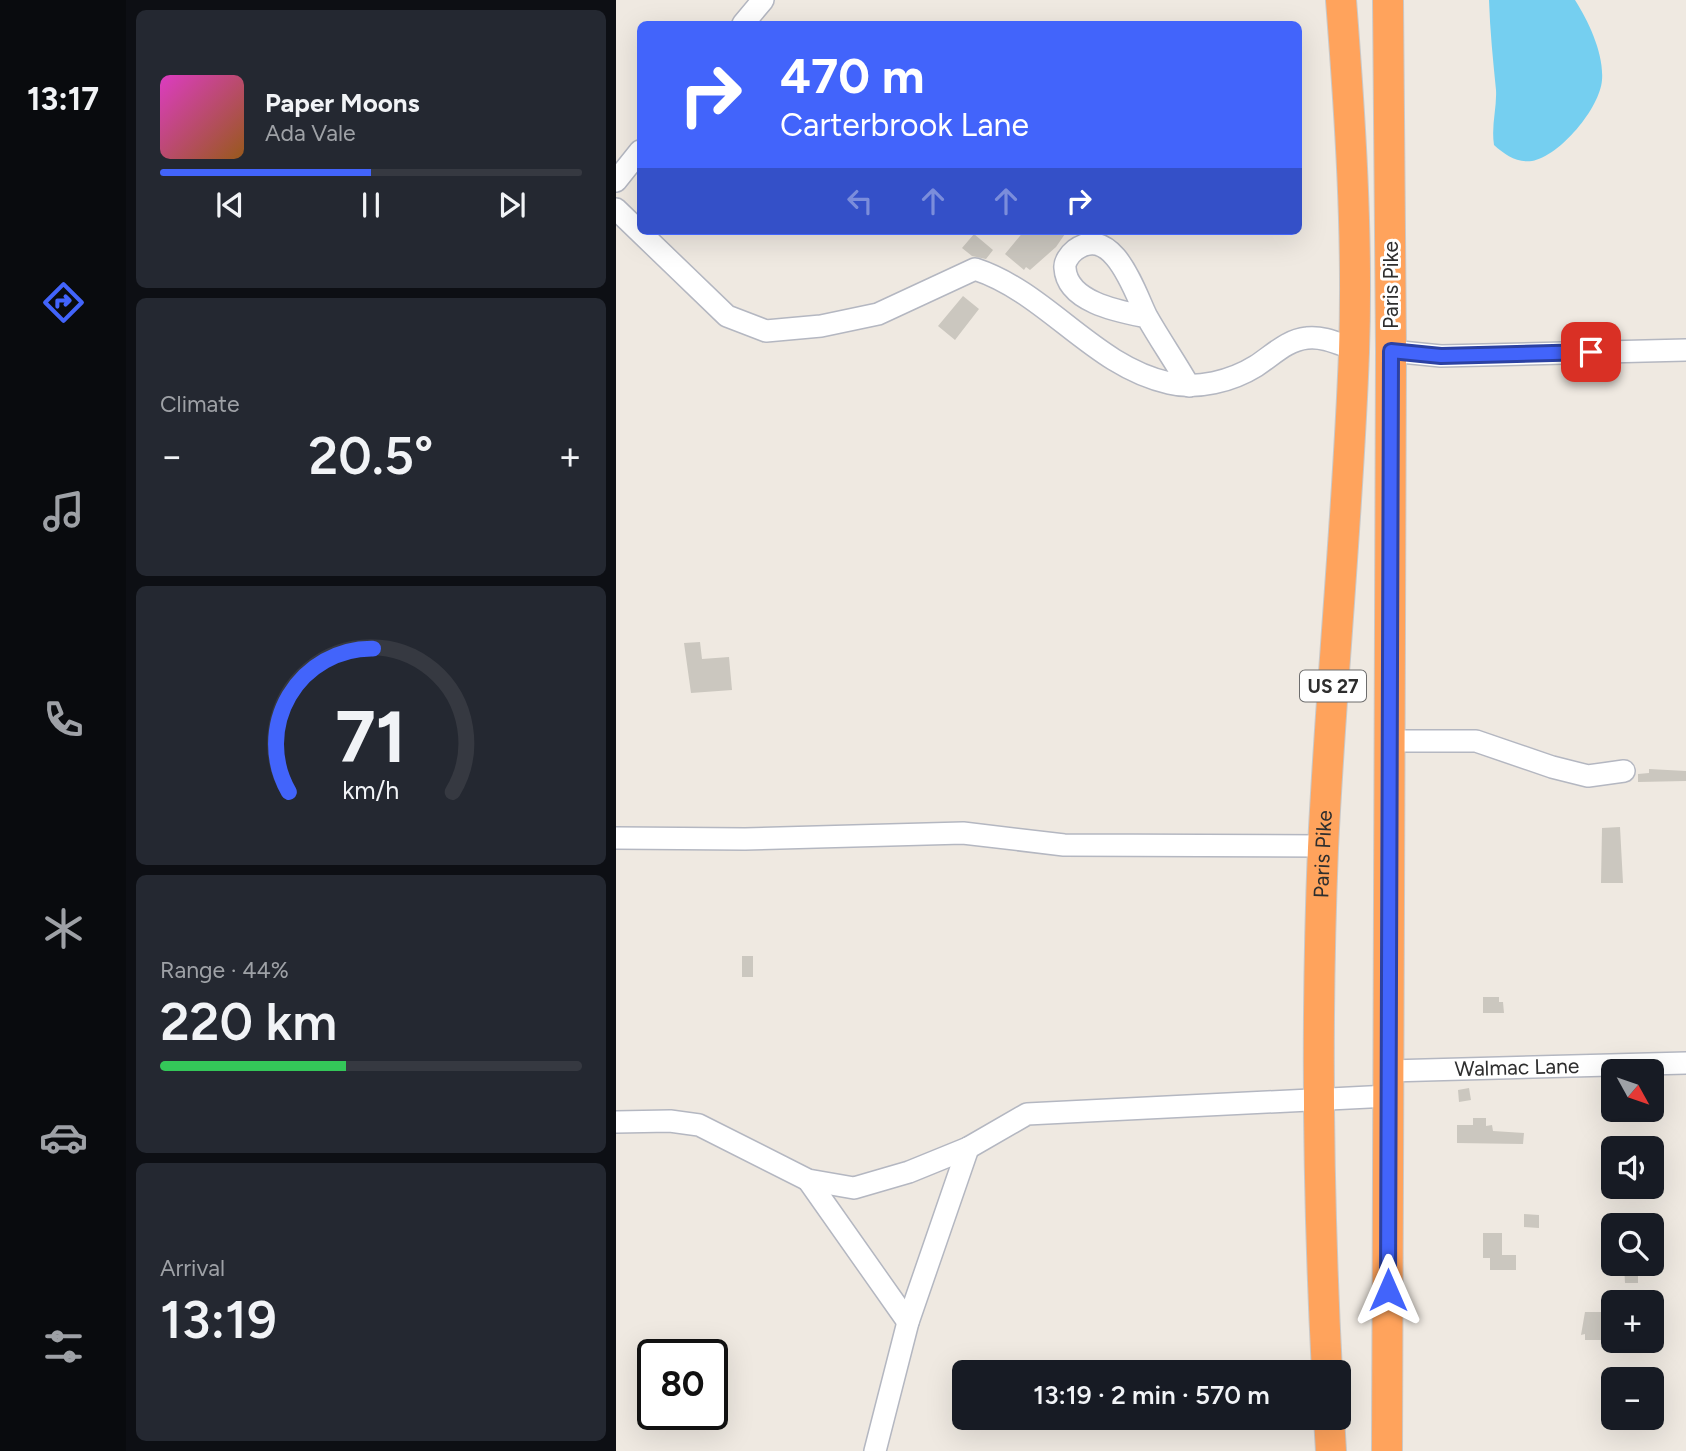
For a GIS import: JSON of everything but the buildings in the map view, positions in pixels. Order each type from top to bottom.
[{"type":"highway","name":"Paris Pike","points":[[1326,1360],[1319,1193],[1319,957],[1354,349],[1352,188],[1341,0]]},
{"type":"highway","name":"Paris Pike","points":[[1387,1451],[1391,351],[1388,0]]},
{"type":"highway","points":[[1354,349],[1391,351]]},
{"type":"highway","points":[[1330,1430],[1331,1451]]},
{"type":"street","points":[[746,21],[763,0]]},
{"type":"street","points":[[616,181],[637,155]]},
{"type":"street","points":[[616,209],[637,229]]},
{"type":"street","points":[[643,235],[727,316],[749,327],[777,332],[857,319],[915,299],[975,269],[1031,299],[1128,369],[1169,383],[1189,386],[1229,379],[1256,366],[1292,342],[1305,338],[1319,337],[1354,349]]},
{"type":"street","points":[[1147,317],[1189,386]]},
{"type":"street","points":[[1391,351],[1441,356],[1686,350]]},
{"type":"street","points":[[1390,741],[1476,741],[1552,768],[1588,776],[1624,771]]},
{"type":"street","points":[[616,838],[758,839],[964,833],[1064,845],[1324,846]]},
{"type":"street","name":"Walmac Lane","points":[[808,1180],[854,1188],[909,1172],[968,1148],[1027,1114],[1319,1100],[1389,1083],[1686,1063]]},
{"type":"street","points":[[616,1122],[670,1121],[699,1125],[808,1180],[908,1322]]},
{"type":"street","points":[[875,1451],[908,1322],[968,1148]]},
{"type":"water","points":[[1489,0],[1575,0],[1590,28],[1601,60],[1600,91],[1586,117],[1566,141],[1543,157],[1532,161],[1512,158],[1494,145],[1496,90]]},
{"type":"route","points":[[1388,1290],[1391,351],[1441,356],[1591,352]]}]
